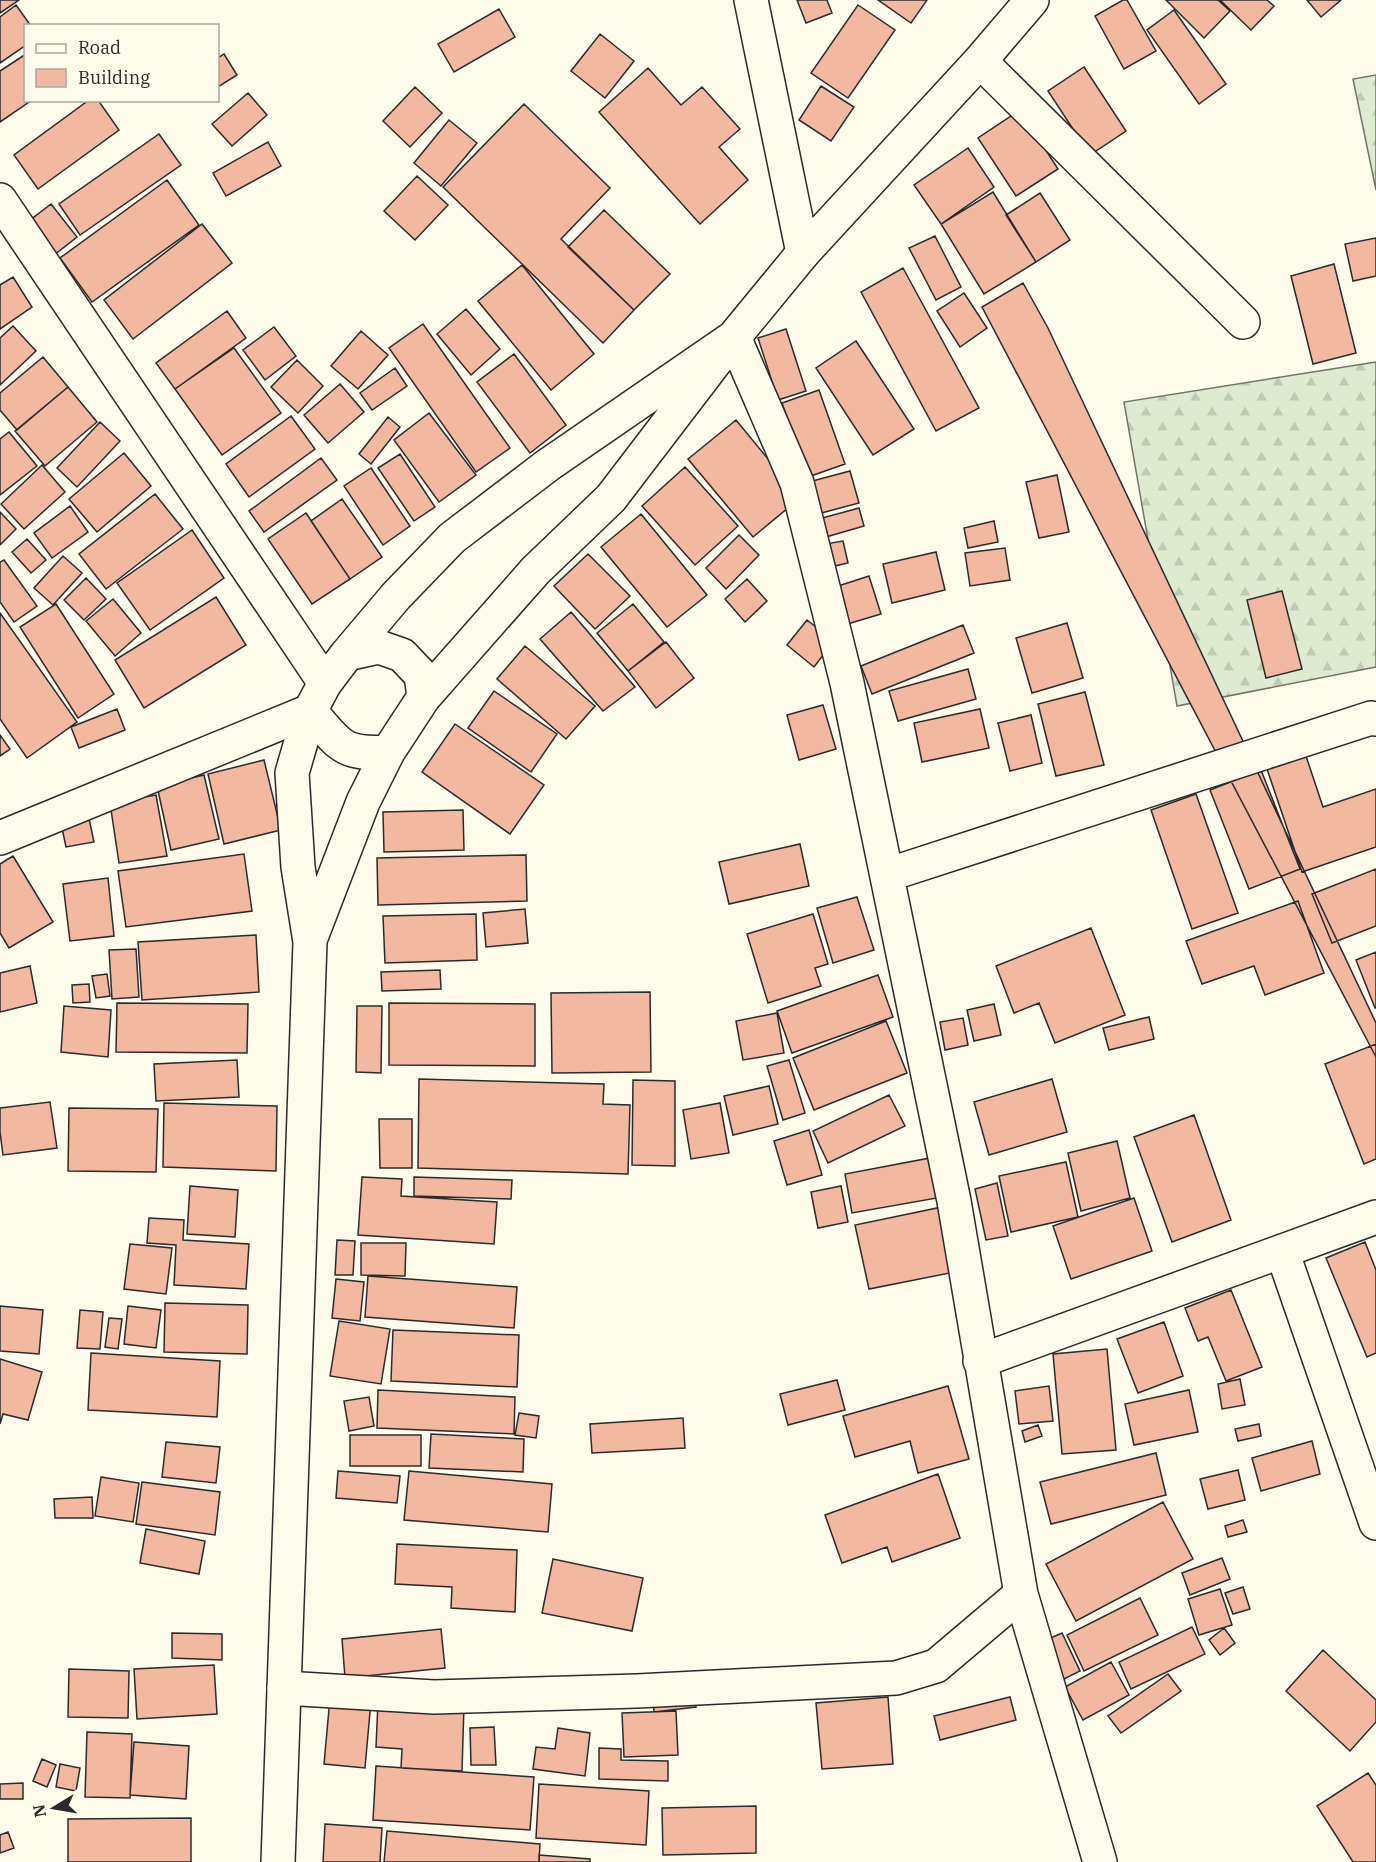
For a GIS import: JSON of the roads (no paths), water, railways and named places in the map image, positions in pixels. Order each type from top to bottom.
[{"type":"street","points":[[751,0],[803,253]]},
{"type":"street","points":[[310,942],[363,802],[388,752],[424,697],[535,571],[611,498],[734,337],[803,253],[980,61],[1032,0]]},
{"type":"street","points":[[980,61],[1243,322]]},
{"type":"street","points":[[0,200],[318,697],[332,736],[347,749],[364,753],[388,752]]},
{"type":"street","points":[[278,1862],[310,942],[298,867],[292,773],[318,697],[347,654],[396,596],[452,538],[548,465],[734,337]]},
{"type":"street","points":[[734,337],[797,483],[848,683],[954,1201],[1021,1594],[1100,1862]]},
{"type":"street","points":[[347,654],[379,647],[402,655],[421,675],[424,697]]},
{"type":"street","points":[[0,838],[318,697]]},
{"type":"street","points":[[887,875],[1371,718],[1376,719]]},
{"type":"street","points":[[980,1361],[1376,1217]]},
{"type":"street","points":[[1282,1251],[1376,1523]]},
{"type":"street","points":[[284,1688],[434,1697],[637,1691],[896,1678],[936,1666],[1021,1594]]}]
